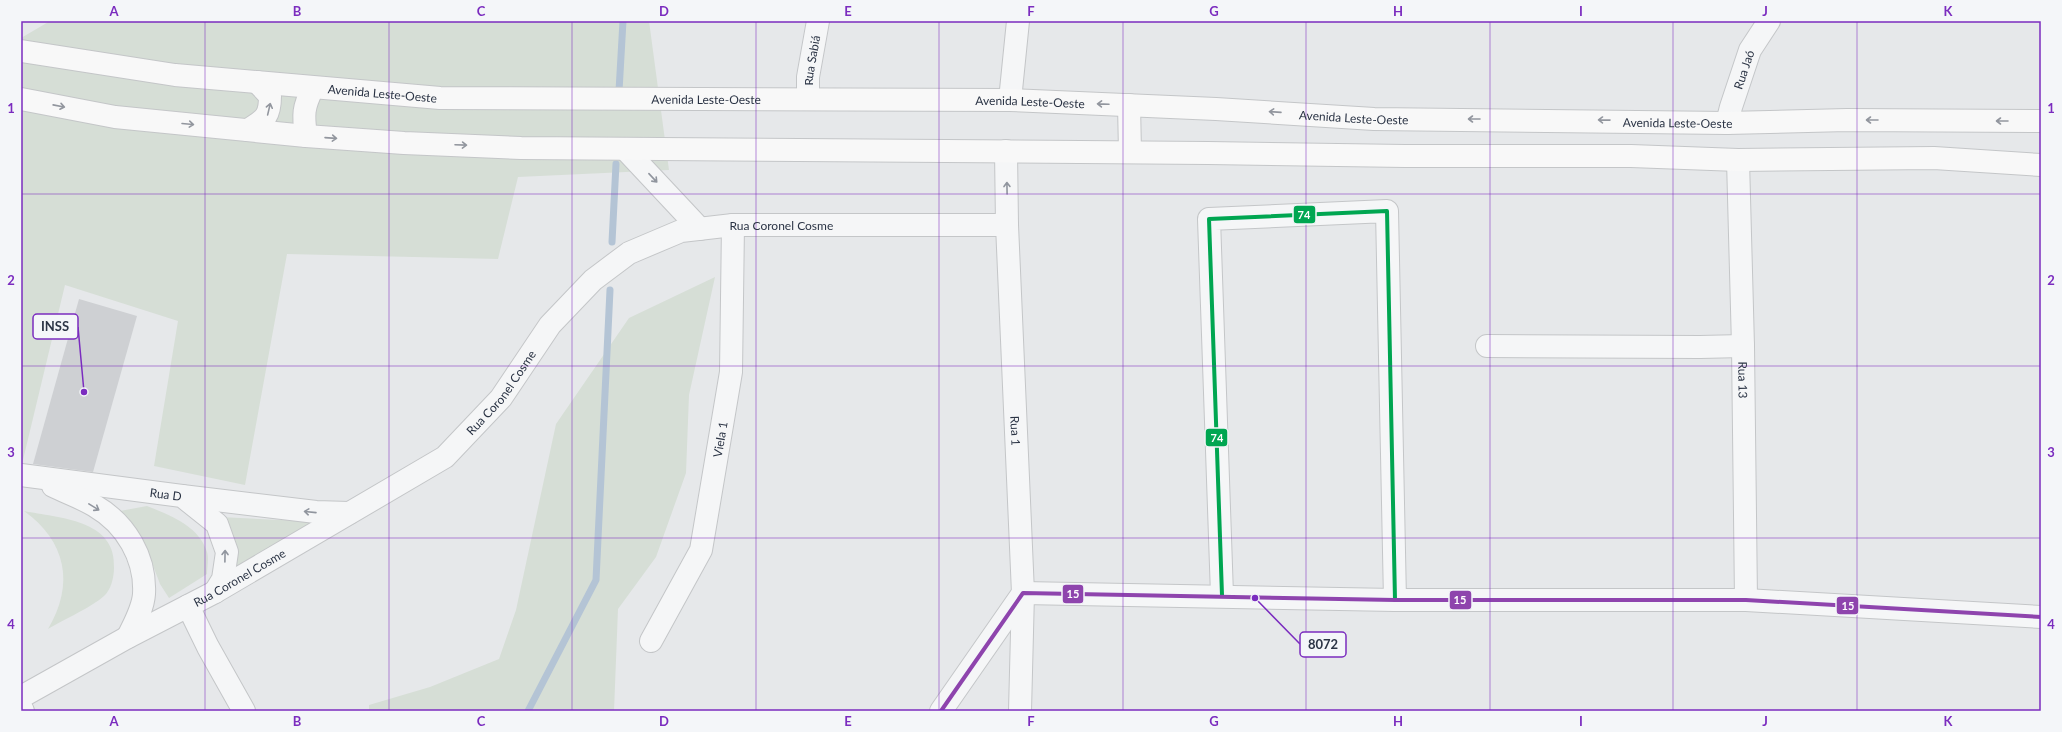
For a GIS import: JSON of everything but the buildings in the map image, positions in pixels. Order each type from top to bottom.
[{"type":"main road","name":"Avenida Leste-Oeste","points":[[21,50],[175,75],[440,98],[1010,100],[1129,105],[1374,119],[1728,123],[1847,120],[2041,121]]},
{"type":"main road","points":[[248,130],[266,119],[270,108],[270,96],[258,82]]},
{"type":"main road","points":[[306,136],[303,117],[304,105],[313,88]]},
{"type":"main road","points":[[21,99],[115,117],[306,136],[404,143],[626,150],[1006,151],[1405,156],[1631,156],[1738,160],[1934,158],[2041,165]]},
{"type":"main road","points":[[1129,105],[1130,152]]},
{"type":"street","name":"Rua Sabiá","points":[[808,99],[808,76],[818,21]]},
{"type":"street","points":[[1010,100],[1018,21]]},
{"type":"street","name":"Rua Jaó","points":[[1728,123],[1731,107],[1750,50],[1769,21]]},
{"type":"street","points":[[626,150],[700,229]]},
{"type":"street","name":"Rua 1","points":[[1006,151],[1007,225],[1023,593],[1020,711]]},
{"type":"street","name":"Rua 13","points":[[1738,160],[1743,346],[1746,600]]},
{"type":"street","points":[[1222,595],[1209,219],[1387,212],[1394,600]]},
{"type":"street","name":"Rua Coronel Cosme","points":[[21,697],[128,637],[215,592],[445,457],[501,398],[550,325],[593,280],[629,253],[681,231],[733,225],[1007,225]]},
{"type":"street","name":"Viela 1","points":[[651,641],[701,550],[731,372],[733,225]]},
{"type":"street","points":[[1487,346],[1743,346]]},
{"type":"street","name":"Rua D","points":[[28,476],[182,496],[217,524],[227,552],[223,578],[215,592]]},
{"type":"street","name":"Rua D","points":[[28,476],[95,506],[124,529],[142,564],[144,595],[140,611],[128,637]]},
{"type":"street","points":[[182,496],[309,512],[348,513]]},
{"type":"street","points":[[941,711],[1023,593],[1222,595],[1394,600],[1746,600],[2041,617]]},
{"type":"street","points":[[188,606],[208,647],[244,711]]},
{"type":"street","points":[[21,707],[23,711]]},
{"type":"shaded area","points":[[50,21],[649,21],[669,170],[518,177],[498,259],[287,254],[245,485],[154,466],[178,321],[65,285],[22,464],[21,38]]},
{"type":"shaded area","points":[[715,277],[689,395],[686,473],[656,557],[618,609],[614,711],[369,711],[369,705],[430,687],[499,659],[516,610],[556,424],[629,318]]},
{"type":"shaded area","points":[[147,506],[165,513],[191,528],[203,543],[208,554],[207,574],[169,598],[160,584],[149,555],[120,511]]},
{"type":"shaded area","points":[[24,511],[68,519],[96,530],[106,539],[112,552],[114,568],[112,583],[104,596],[92,605],[48,629],[62,596],[62,564],[57,550],[49,536],[38,523]]},
{"type":"shaded area","points":[[219,517],[323,522],[234,573]]},
{"type":"waterway","points":[[619,91],[623,21]]},
{"type":"waterway","points":[[612,242],[616,164]]},
{"type":"waterway","points":[[528,711],[596,580],[610,290]]},
{"type":"transit line","name":"74","points":[[1222,595],[1209,219],[1387,211],[1395,600]]},
{"type":"transit line","name":"15","points":[[941,711],[1023,593],[1395,600],[1746,600],[2041,617]]},
{"type":"place","name":"INSS","points":[[84,392]]},
{"type":"place","name":"8072","points":[[1255,598]]}]
